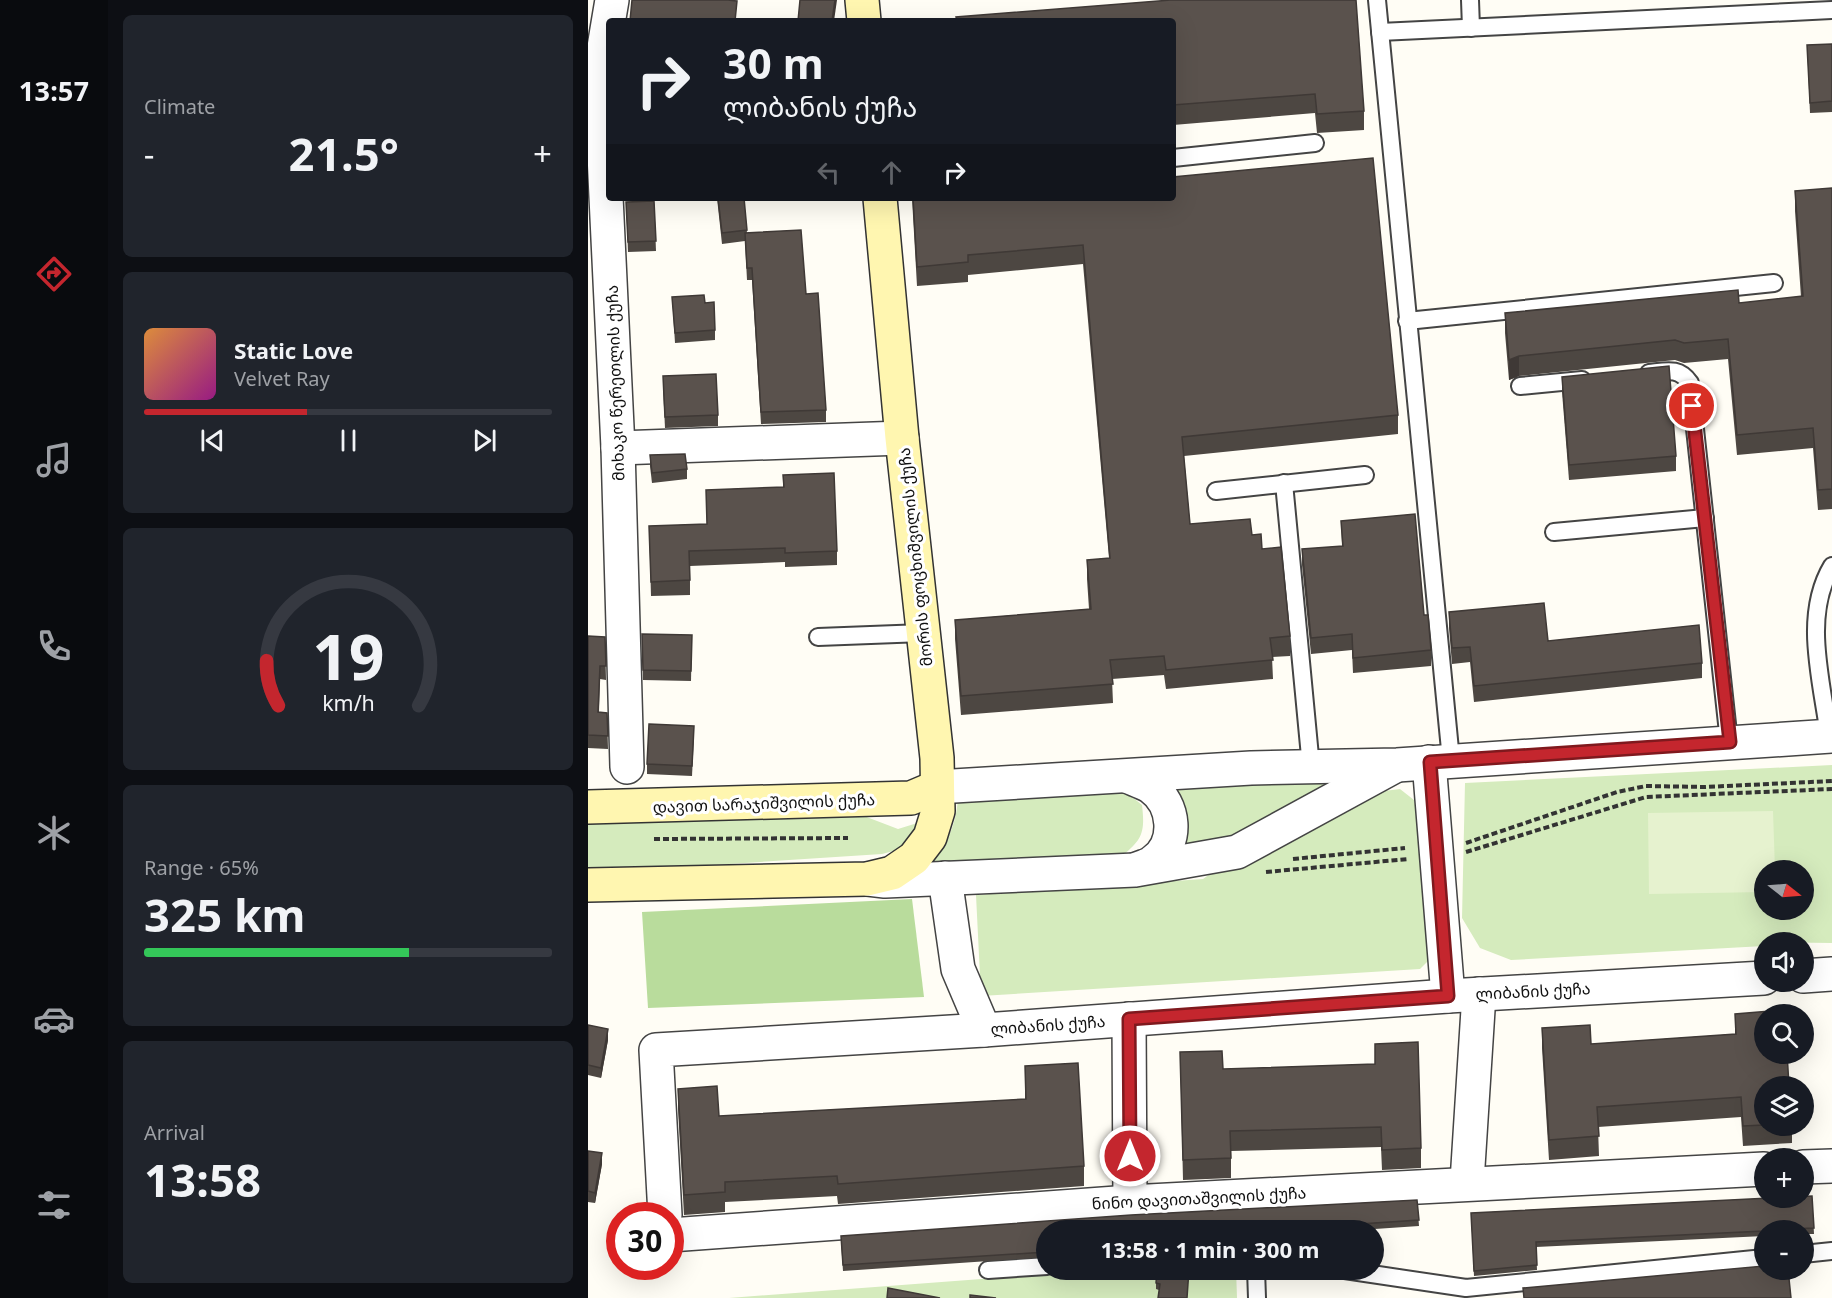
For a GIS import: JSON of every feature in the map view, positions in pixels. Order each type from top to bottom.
[{"type":"main road","points":[[862,0],[864,18]]},
{"type":"main road","name":"მორის ფოცხიშვილის ქუჩა","points":[[867,879],[892,873],[914,858],[930,837],[938,812],[937,758],[902,438],[880,201]]},
{"type":"main road","name":"დავით სარაჯიშვილის ქუჩა","points":[[588,807],[911,798],[937,787]]},
{"type":"main road","points":[[588,885],[867,879]]},
{"type":"street","name":"მიხაკო წერეთლის ქუჩა","points":[[609,18],[612,0]]},
{"type":"street","name":"მიხაკო წერეთლის ქუჩა","points":[[606,36],[600,71],[606,197]]},
{"type":"street","name":"მიხაკო წერეთლის ქუჩა","points":[[606,201],[618,448],[627,767]]},
{"type":"street","points":[[618,448],[902,438]]},
{"type":"street","points":[[937,787],[1251,768],[1397,765],[1830,736]]},
{"type":"street","points":[[1440,761],[1464,995],[1467,1182]]},
{"type":"street","points":[[867,879],[1135,870],[1237,852],[1397,765]]},
{"type":"street","points":[[1129,777],[1151,787],[1166,802],[1172,823],[1168,844],[1155,861],[1135,870]]},
{"type":"street","points":[[945,878],[958,969],[984,1030]]},
{"type":"street","points":[[1814,975],[1832,974]]},
{"type":"street","name":"ლიბანის ქუჩა","points":[[664,1202],[656,1050],[984,1030],[1464,995],[1754,979]]},
{"type":"street","points":[[1129,1019],[1130,1202]]},
{"type":"street","points":[[1814,1167],[1832,1166]]},
{"type":"street","name":"ნინო დავითაშვილის ქუჩა","points":[[684,1234],[1130,1202],[1467,1182],[1754,1169]]},
{"type":"lane","points":[[1377,0],[1407,321],[1440,761]]},
{"type":"lane","points":[[1470,0],[1471,27]]},
{"type":"lane","points":[[1380,32],[1832,10]]},
{"type":"lane","points":[[1176,158],[1315,143]]},
{"type":"lane","points":[[1407,321],[1774,284]]},
{"type":"lane","points":[[1631,375],[1676,370],[1690,383],[1730,742]]},
{"type":"lane","points":[[1520,386],[1598,378]]},
{"type":"lane","points":[[1216,491],[1365,475]]},
{"type":"lane","points":[[1284,483],[1311,767]]},
{"type":"lane","points":[[1554,532],[1705,518]]},
{"type":"lane","points":[[1830,736],[1814,616],[1824,579],[1832,566]]},
{"type":"lane","points":[[818,637],[923,633]]},
{"type":"lane","points":[[1814,1253],[1832,1251]]},
{"type":"lane","points":[[1384,1276],[1466,1288],[1754,1259]]},
{"type":"lane","points":[[988,1270],[1036,1267]]},
{"type":"lane","points":[[1256,1280],[1257,1298]]},
{"type":"path","points":[[1463,843],[1617,792],[1646,786],[1705,787],[1832,781]]},
{"type":"path","points":[[647,839],[849,838]]},
{"type":"path","points":[[1285,859],[1410,848]]},
{"type":"green space","points":[[1832,765],[1832,943],[1814,943],[1814,932],[1754,932],[1754,947],[1511,960],[1480,948],[1462,918],[1465,783]]},
{"type":"green space","points":[[1368,771],[1233,840],[1171,851],[1171,785]]},
{"type":"green space","points":[[1121,788],[1142,805],[1143,822],[1139,839],[1123,855],[928,868],[940,852],[953,826],[958,796]]},
{"type":"green space","points":[[1400,789],[1414,800],[1420,826],[1428,961],[1420,969],[981,996],[976,895],[1203,879],[1217,869],[1368,793]]},
{"type":"green space","points":[[1773,811],[1775,860],[1754,860],[1754,892],[1649,894],[1648,813]]},
{"type":"green space","points":[[864,816],[898,829],[927,820],[901,849],[882,854],[652,869],[588,867],[588,821]]},
{"type":"green space","points":[[912,899],[924,997],[648,1008],[642,912]]},
{"type":"green space","points":[[1036,1275],[1036,1280],[1236,1280],[1237,1298],[729,1298]]},
{"type":"building","points":[[632,0],[737,1],[735,18],[630,18]]},
{"type":"building","points":[[800,0],[835,0],[832,18],[798,18]]},
{"type":"building","points":[[1171,0],[1356,0],[1364,111],[1317,114],[1315,94],[1176,105],[1176,18],[956,17]]},
{"type":"building","points":[[1832,44],[1832,101],[1810,103],[1807,45]]},
{"type":"building","points":[[1373,158],[1398,415],[1182,437],[1190,524],[1250,519],[1252,535],[1261,534],[1262,549],[1281,547],[1290,636],[1270,638],[1273,660],[1166,670],[1164,656],[1110,660],[1113,684],[961,696],[955,620],[1091,609],[1087,560],[1110,558],[1083,245],[968,255],[968,262],[917,267],[913,201],[1176,201],[1176,177]]},
{"type":"building","points":[[1832,188],[1832,489],[1818,490],[1813,428],[1737,435],[1728,339],[1684,343],[1675,340],[1519,356],[1509,360],[1505,313],[1738,290],[1739,303],[1803,296],[1795,191]]},
{"type":"building","points":[[654,201],[656,241],[628,242],[626,202]]},
{"type":"building","points":[[718,201],[744,201],[747,230],[722,233]]},
{"type":"building","points":[[801,230],[806,294],[818,293],[826,410],[761,412],[752,268],[747,268],[745,233]]},
{"type":"building","points":[[704,295],[705,303],[714,302],[715,330],[675,333],[672,297]]},
{"type":"building","points":[[1669,366],[1676,456],[1569,465],[1562,377]]},
{"type":"building","points":[[716,374],[718,415],[665,417],[663,376]]},
{"type":"building","points":[[685,454],[687,469],[652,473],[650,455]]},
{"type":"building","points":[[834,473],[837,551],[785,553],[785,548],[689,551],[690,580],[651,582],[649,526],[707,524],[706,490],[784,487],[783,475]]},
{"type":"building","points":[[1415,514],[1424,615],[1428,615],[1431,650],[1353,658],[1352,634],[1311,638],[1302,549],[1343,546],[1341,521]]},
{"type":"building","points":[[1544,603],[1548,641],[1699,625],[1702,663],[1474,686],[1470,647],[1452,648],[1449,612]]},
{"type":"building","points":[[642,634],[692,635],[691,671],[643,670]]},
{"type":"building","points":[[588,636],[605,637],[606,666],[600,666],[598,712],[607,713],[608,736],[588,735]]},
{"type":"building","points":[[649,724],[694,726],[692,766],[647,764]]},
{"type":"building","points":[[1754,1012],[1754,1064],[1788,1064],[1788,1076],[1754,1076],[1754,1125],[1743,1126],[1741,1097],[1597,1107],[1599,1136],[1549,1140],[1542,1028],[1590,1025],[1591,1044],[1736,1034],[1735,1014]]},
{"type":"building","points":[[588,1025],[608,1029],[601,1068],[588,1065]]},
{"type":"building","points":[[1418,1042],[1421,1148],[1382,1150],[1381,1127],[1230,1131],[1231,1158],[1183,1160],[1180,1052],[1222,1051],[1223,1069],[1375,1064],[1375,1044]]},
{"type":"building","points":[[1078,1063],[1084,1166],[838,1184],[837,1176],[725,1182],[725,1192],[684,1195],[678,1089],[717,1086],[719,1116],[1026,1099],[1025,1066]]},
{"type":"building","points":[[588,1151],[602,1153],[595,1193],[588,1191]]},
{"type":"building","points":[[1754,1199],[1754,1208],[1813,1208],[1814,1220],[1754,1220],[1754,1231],[1536,1242],[1537,1265],[1474,1271],[1471,1213]]},
{"type":"building","points":[[1417,1200],[1419,1220],[1384,1222],[1384,1220],[1062,1220]]},
{"type":"building","points":[[1036,1222],[1036,1253],[843,1265],[841,1236]]},
{"type":"building","points":[[1754,1267],[1754,1280],[1789,1280],[1791,1298],[1524,1298],[1523,1288]]},
{"type":"building","points":[[1156,1280],[1188,1280],[1187,1298],[1158,1298],[1160,1284],[1156,1283]]},
{"type":"building","points":[[888,1288],[940,1298],[887,1298]]},
{"type":"building","points":[[970,1295],[996,1298],[970,1298]]},
{"type":"route","points":[[1130,1156],[1129,1019],[1448,996],[1430,762],[1730,742],[1692,406]]}]
